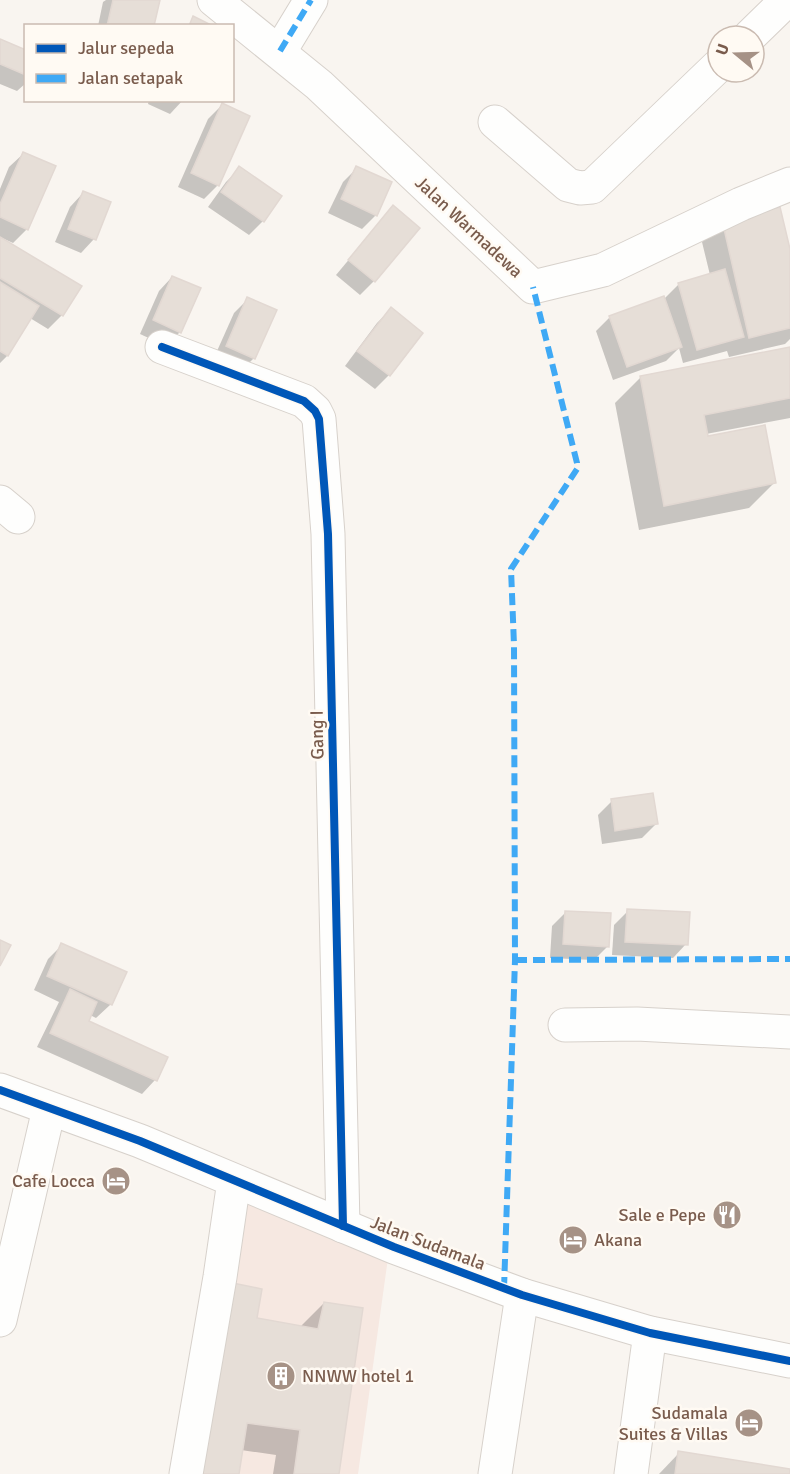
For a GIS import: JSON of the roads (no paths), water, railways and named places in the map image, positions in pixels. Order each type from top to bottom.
[{"type":"street","name":"Jalan Warmadewa","points":[[214,0],[320,85],[533,287],[603,270],[741,204],[790,184]]},
{"type":"street","points":[[280,51],[311,0]]},
{"type":"street","points":[[762,24],[787,0]]},
{"type":"street","points":[[495,123],[568,185],[580,188],[592,187],[706,78]]},
{"type":"street","name":"Gang I","points":[[162,347],[304,401],[315,411],[319,419],[328,534],[343,1226]]},
{"type":"street","points":[[565,1025],[638,1024],[790,1032]]},
{"type":"street","name":"Jalan Sudamala","points":[[0,1090],[140,1141],[343,1226],[522,1295],[650,1333],[790,1361]]},
{"type":"street","points":[[0,1320],[49,1109]]},
{"type":"street","points":[[186,1474],[234,1181]]},
{"type":"street","points":[[495,1474],[522,1295]]},
{"type":"street","points":[[631,1474],[650,1333]]},
{"type":"place","name":"Cafe Locca","points":[[116,1181]]},
{"type":"place","name":"Sale e Pepe","points":[[727,1215]]},
{"type":"place","name":"Akana","points":[[573,1240]]},
{"type":"place","name":"NNWW hotel 1","points":[[281,1376]]},
{"type":"place","name":"Sudamala Suites & Villas","points":[[749,1423]]}]
